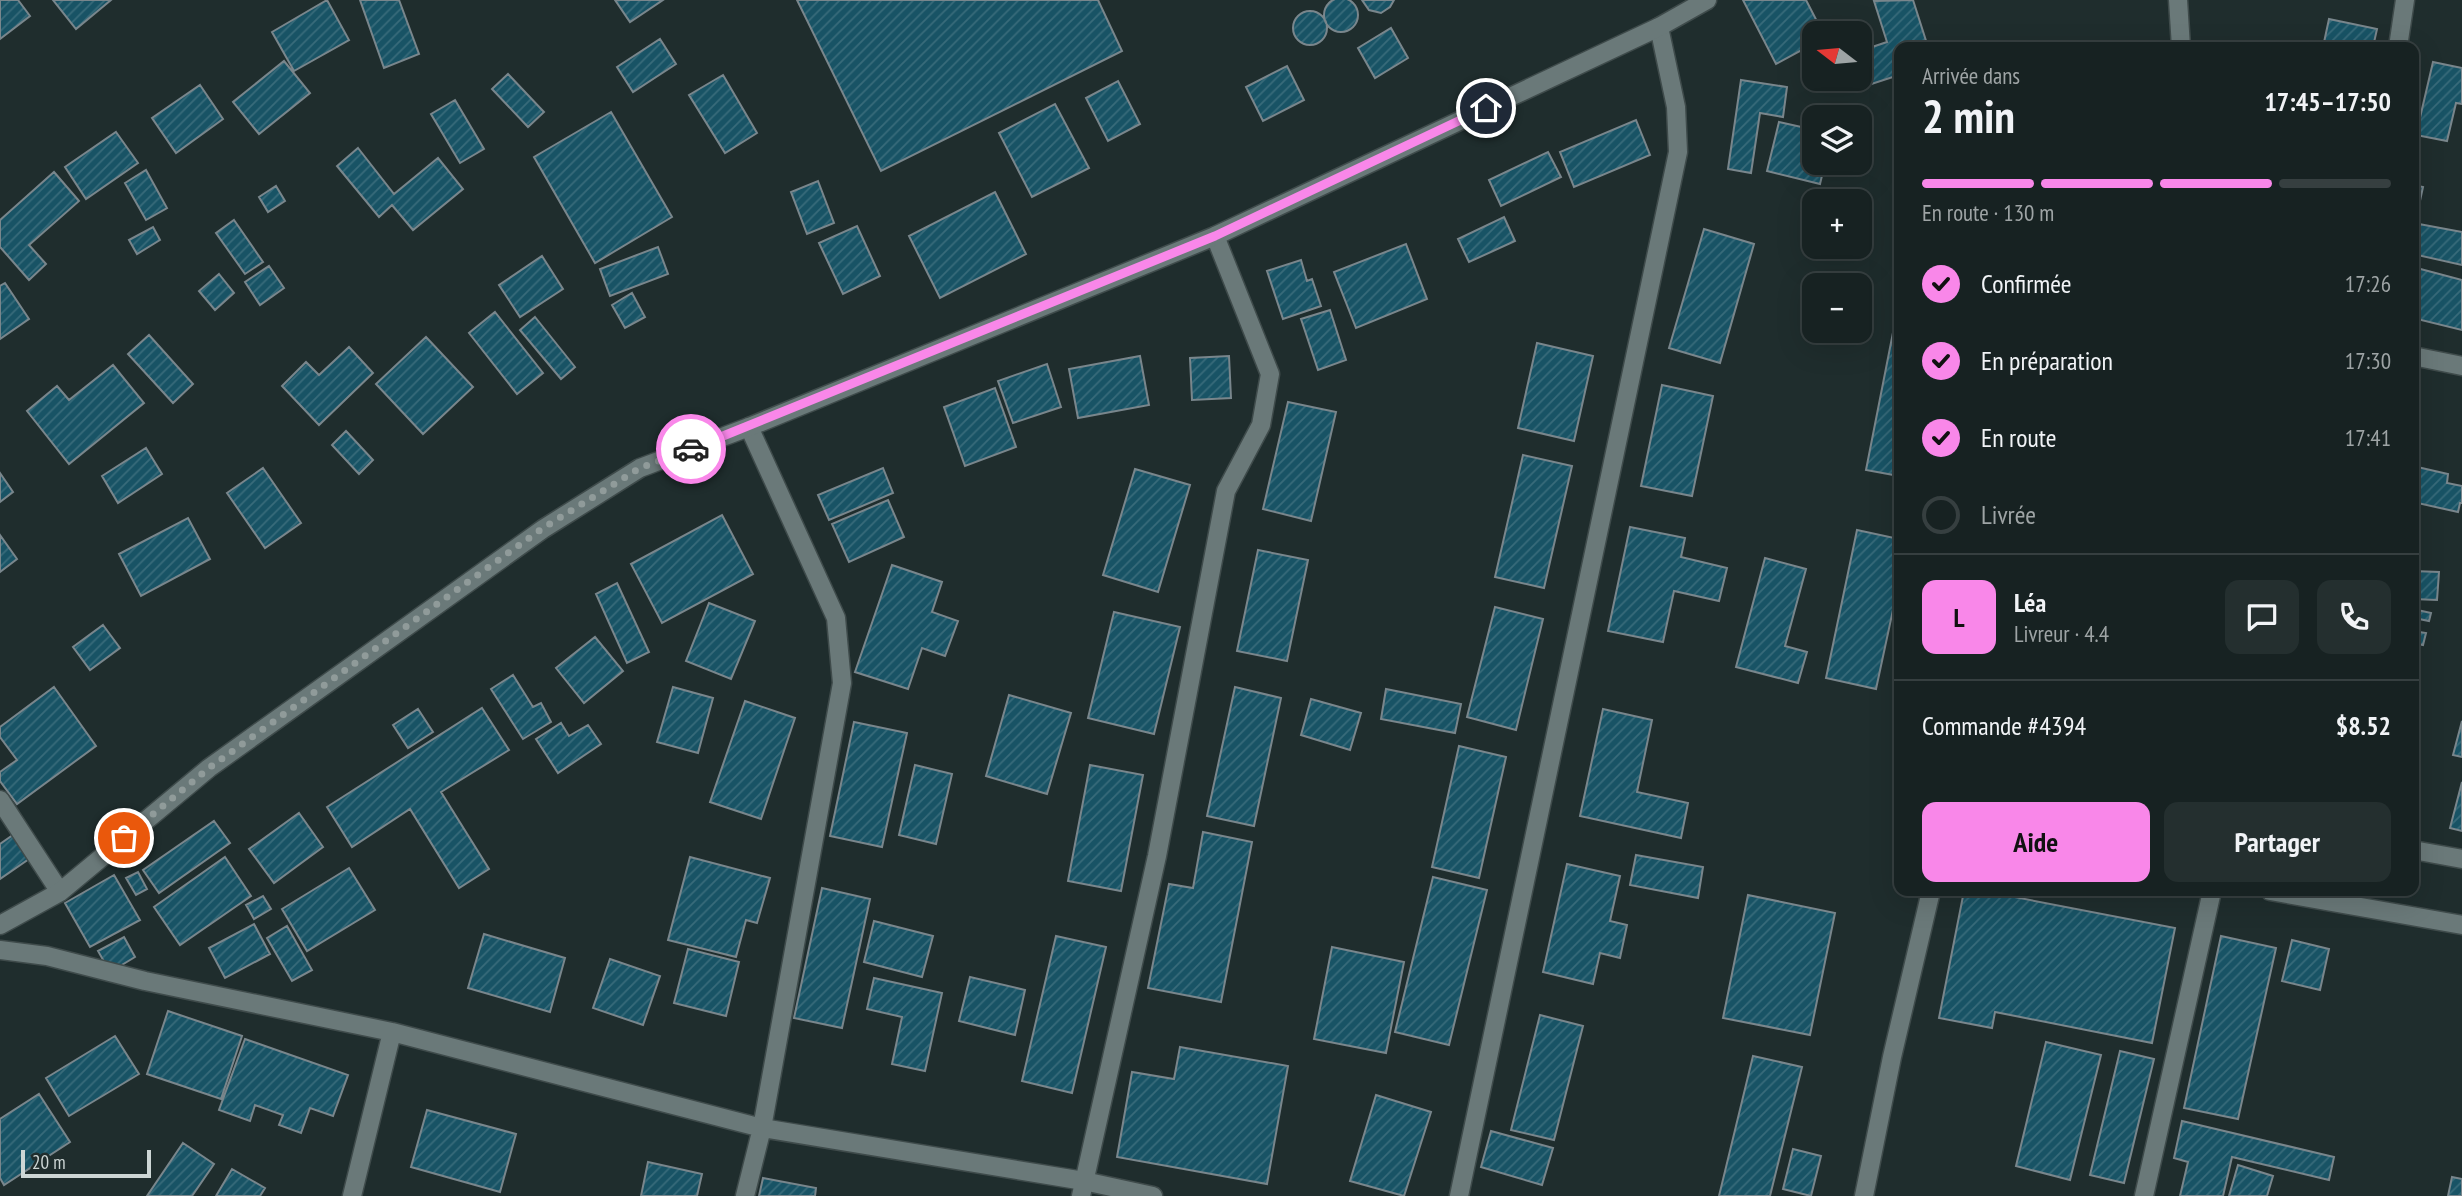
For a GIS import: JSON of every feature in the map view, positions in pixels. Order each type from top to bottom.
[{"type":"street","points":[[0,925],[60,892],[209,768],[543,528],[640,468],[750,427],[1215,236],[1659,27],[1707,0]]},
{"type":"street","points":[[2178,0],[2181,42]]},
{"type":"street","points":[[2399,42],[2405,0]]},
{"type":"street","points":[[1459,1196],[1678,152],[1676,107],[1659,27]]},
{"type":"street","points":[[1082,1189],[1157,856],[1226,491],[1261,425],[1270,374],[1215,236]]},
{"type":"street","points":[[2419,357],[2462,366]]},
{"type":"street","points":[[745,1196],[762,1128],[842,683],[836,618],[750,427]]},
{"type":"street","points":[[0,800],[60,892]]},
{"type":"street","points":[[2419,851],[2462,859]]},
{"type":"street","points":[[1864,1196],[1892,1057],[1930,896]]},
{"type":"street","points":[[2144,1196],[2211,896]]},
{"type":"street","points":[[2298,896],[2462,925]]},
{"type":"street","points":[[0,950],[47,956],[145,981],[392,1032],[762,1128],[1082,1189],[1153,1196]]},
{"type":"street","points":[[352,1196],[392,1032]]},
{"type":"building","points":[[1338,-1],[1353,3],[1358,15],[1353,27],[1341,32],[1329,27],[1324,15],[1329,3]]},
{"type":"building","points":[[0,0],[18,0],[30,16],[0,39]]},
{"type":"building","points":[[53,0],[111,0],[76,29]]},
{"type":"building","points":[[327,0],[349,40],[294,71],[272,32]]},
{"type":"building","points":[[360,0],[399,0],[419,54],[384,68]]},
{"type":"building","points":[[615,0],[663,0],[630,22]]},
{"type":"building","points":[[797,0],[1098,0],[1122,51],[881,171]]},
{"type":"building","points":[[1362,0],[1394,0],[1390,7],[1381,13],[1369,10]]},
{"type":"building","points":[[1743,0],[1806,0],[1817,21],[1802,21],[1802,50],[1776,64]]},
{"type":"building","points":[[1913,0],[1926,42],[1894,42],[1894,77],[1872,84],[1872,47],[1887,42],[1874,1]]},
{"type":"building","points":[[1310,11],[1322,16],[1327,28],[1322,40],[1310,45],[1298,40],[1293,28],[1298,16]]},
{"type":"building","points":[[2329,19],[2377,29],[2374,42],[2324,42]]},
{"type":"building","points":[[1391,28],[1408,58],[1375,78],[1358,48]]},
{"type":"building","points":[[660,39],[676,64],[633,92],[617,67]]},
{"type":"building","points":[[284,61],[310,93],[259,134],[233,102]]},
{"type":"building","points":[[2433,62],[2462,68],[2462,104],[2456,103],[2447,141],[2419,136],[2419,122]]},
{"type":"building","points":[[1287,66],[1304,100],[1263,121],[1246,87]]},
{"type":"building","points":[[508,74],[544,112],[528,127],[492,89]]},
{"type":"building","points":[[723,75],[757,133],[725,153],[689,95]]},
{"type":"building","points":[[1741,80],[1787,87],[1783,117],[1760,113],[1751,173],[1728,169]]},
{"type":"building","points":[[1118,81],[1140,124],[1108,141],[1086,98]]},
{"type":"building","points":[[200,85],[223,119],[176,153],[152,118]]},
{"type":"building","points":[[455,100],[484,149],[460,163],[431,114]]},
{"type":"building","points":[[1055,104],[1089,168],[1032,197],[999,133]]},
{"type":"building","points":[[611,112],[672,217],[595,263],[534,157]]},
{"type":"building","points":[[1636,120],[1650,155],[1574,187],[1560,152]]},
{"type":"building","points":[[1779,122],[1802,127],[1802,175],[1822,175],[1820,184],[1767,171]]},
{"type":"building","points":[[116,132],[138,163],[86,199],[65,167]]},
{"type":"building","points":[[358,148],[394,194],[438,158],[463,189],[413,230],[392,205],[379,217],[337,166]]},
{"type":"building","points":[[1548,152],[1561,177],[1501,206],[1489,180]]},
{"type":"building","points":[[146,170],[167,208],[146,220],[125,183]]},
{"type":"building","points":[[54,172],[79,201],[29,245],[46,264],[29,280],[0,247],[0,220]]},
{"type":"building","points":[[818,181],[834,223],[807,234],[791,192]]},
{"type":"building","points":[[276,186],[285,201],[268,212],[259,197]]},
{"type":"building","points":[[2419,186],[2423,187],[2419,205]]},
{"type":"building","points":[[995,192],[1026,254],[940,298],[909,236]]},
{"type":"building","points":[[1504,217],[1515,241],[1469,262],[1458,239]]},
{"type":"building","points":[[234,220],[263,262],[245,274],[216,233]]},
{"type":"building","points":[[2419,224],[2462,232],[2462,265],[2419,255]]},
{"type":"building","points":[[857,226],[880,276],[843,294],[819,243]]},
{"type":"building","points":[[153,227],[160,240],[137,254],[129,240]]},
{"type":"building","points":[[1704,229],[1754,244],[1720,363],[1669,348]]},
{"type":"building","points":[[1406,244],[1427,299],[1356,328],[1334,272]]},
{"type":"building","points":[[658,247],[668,274],[610,296],[600,269]]},
{"type":"building","points":[[542,256],[563,289],[520,317],[499,285]]},
{"type":"building","points":[[1301,260],[1307,281],[1312,279],[1321,306],[1283,319],[1267,271]]},
{"type":"building","points":[[269,266],[284,288],[260,305],[245,282]]},
{"type":"building","points":[[2419,269],[2462,280],[2462,330],[2419,319]]},
{"type":"building","points":[[219,274],[234,293],[215,310],[199,291]]},
{"type":"building","points":[[5,283],[29,319],[0,339],[0,286]]},
{"type":"building","points":[[632,293],[645,317],[625,328],[612,305]]},
{"type":"building","points":[[1330,310],[1346,360],[1318,370],[1301,319]]},
{"type":"building","points":[[495,312],[543,373],[517,394],[469,333]]},
{"type":"building","points":[[535,317],[575,367],[561,379],[520,330]]},
{"type":"building","points":[[1894,327],[1894,475],[1866,470]]},
{"type":"building","points":[[149,335],[193,384],[173,403],[128,354]]},
{"type":"building","points":[[426,337],[473,387],[423,434],[376,384]]},
{"type":"building","points":[[1537,343],[1593,356],[1574,441],[1518,428]]},
{"type":"building","points":[[349,347],[373,373],[319,425],[282,386],[306,362],[319,375]]},
{"type":"building","points":[[1140,356],[1149,405],[1078,418],[1069,369]]},
{"type":"building","points":[[1229,356],[1231,398],[1192,400],[1190,358]]},
{"type":"building","points":[[1047,364],[1061,407],[1013,423],[998,381]]},
{"type":"building","points":[[113,365],[144,403],[69,464],[27,411],[57,386],[69,400]]},
{"type":"building","points":[[1662,385],[1713,396],[1692,496],[1641,486]]},
{"type":"building","points":[[995,388],[1016,447],[965,466],[944,407]]},
{"type":"building","points":[[1288,402],[1336,412],[1311,521],[1263,509]]},
{"type":"building","points":[[346,431],[373,460],[359,474],[332,445]]},
{"type":"building","points":[[146,448],[162,474],[118,503],[102,476]]},
{"type":"building","points":[[1523,455],[1572,466],[1544,588],[1495,577]]},
{"type":"building","points":[[2419,467],[2448,474],[2447,483],[2462,486],[2462,503],[2458,512],[2419,503]]},
{"type":"building","points":[[263,468],[301,523],[265,548],[227,493]]},
{"type":"building","points":[[883,468],[893,493],[829,520],[818,495]]},
{"type":"building","points":[[1135,469],[1190,485],[1158,592],[1103,575]]},
{"type":"building","points":[[0,473],[13,492],[0,502]]},
{"type":"building","points":[[888,500],[904,537],[849,562],[832,524]]},
{"type":"building","points":[[722,515],[753,574],[662,623],[631,564]]},
{"type":"building","points":[[188,518],[210,559],[141,596],[119,554]]},
{"type":"building","points":[[1630,527],[1685,538],[1681,557],[1727,568],[1719,601],[1674,591],[1663,642],[1608,631]]},
{"type":"building","points":[[1857,530],[1894,538],[1894,605],[1876,689],[1826,678]]},
{"type":"building","points":[[0,535],[17,559],[0,572]]},
{"type":"building","points":[[1258,550],[1308,560],[1287,661],[1237,651]]},
{"type":"building","points":[[1765,558],[1806,569],[1785,646],[1807,652],[1798,683],[1736,667]]},
{"type":"building","points":[[892,565],[942,582],[932,612],[958,621],[945,656],[922,648],[908,689],[855,672]]},
{"type":"building","points":[[2419,571],[2439,572],[2437,600],[2419,599]]},
{"type":"building","points":[[617,583],[649,652],[627,663],[596,594]]},
{"type":"building","points":[[709,603],[755,621],[731,679],[686,661]]},
{"type":"building","points":[[1495,607],[1543,619],[1516,730],[1467,717]]},
{"type":"building","points":[[2419,610],[2431,613],[2429,621],[2419,619]]},
{"type":"building","points":[[1114,612],[1180,627],[1154,734],[1088,718]]},
{"type":"building","points":[[103,625],[120,648],[90,670],[73,647]]},
{"type":"building","points":[[2419,632],[2426,633],[2423,645],[2419,644]]},
{"type":"building","points":[[595,637],[623,671],[584,703],[556,668]]},
{"type":"building","points":[[513,675],[533,707],[541,703],[551,722],[523,739],[491,689]]},
{"type":"building","points":[[54,687],[96,746],[17,804],[0,781],[0,772],[17,760],[0,737],[0,727]]},
{"type":"building","points":[[673,687],[713,698],[698,753],[657,742]]},
{"type":"building","points":[[1235,687],[1281,698],[1254,826],[1207,816]]},
{"type":"building","points":[[1386,689],[1461,704],[1455,733],[1381,719]]},
{"type":"building","points":[[1009,695],[1071,713],[1047,794],[986,776]]},
{"type":"building","points":[[1311,699],[1361,713],[1350,750],[1301,735]]},
{"type":"building","points":[[745,701],[795,718],[761,819],[710,802]]},
{"type":"building","points":[[482,708],[509,750],[441,792],[489,869],[459,888],[410,809],[352,847],[327,807]]},
{"type":"building","points":[[418,709],[433,732],[408,748],[393,725]]},
{"type":"building","points":[[1603,709],[1652,720],[1637,792],[1688,803],[1681,838],[1580,816]]},
{"type":"building","points":[[2462,721],[2462,757],[2453,755]]},
{"type":"building","points":[[854,722],[907,733],[882,847],[830,836]]},
{"type":"building","points":[[561,723],[569,736],[588,725],[601,744],[558,773],[536,739]]},
{"type":"building","points":[[1459,746],[1506,757],[1479,878],[1432,867]]},
{"type":"building","points":[[915,765],[952,774],[936,844],[899,835]]},
{"type":"building","points":[[1090,765],[1143,775],[1121,891],[1068,881]]},
{"type":"building","points":[[2462,782],[2462,831],[2450,828]]},
{"type":"building","points":[[299,813],[323,847],[274,883],[249,849]]},
{"type":"building","points":[[214,821],[230,843],[159,893],[143,870]]},
{"type":"building","points":[[1203,832],[1252,842],[1221,1002],[1148,988],[1169,884],[1193,888]]},
{"type":"building","points":[[13,835],[29,859],[0,879],[0,844]]},
{"type":"building","points":[[1636,855],[1703,867],[1698,898],[1630,885]]},
{"type":"building","points":[[225,857],[251,896],[180,945],[154,907]]},
{"type":"building","points":[[690,857],[770,878],[757,923],[746,920],[736,957],[668,940]]},
{"type":"building","points":[[1567,864],[1620,876],[1610,921],[1627,925],[1620,958],[1600,953],[1593,984],[1543,972]]},
{"type":"building","points":[[349,868],[375,910],[307,951],[282,909]]},
{"type":"building","points":[[138,872],[147,889],[136,895],[126,878]]},
{"type":"building","points":[[114,875],[140,920],[90,947],[65,903]]},
{"type":"building","points":[[1433,877],[1487,890],[1449,1045],[1395,1032]]},
{"type":"building","points":[[822,888],[870,899],[842,1028],[794,1018]]},
{"type":"building","points":[[1748,895],[1835,913],[1810,1035],[1723,1018]]},
{"type":"building","points":[[263,896],[271,909],[254,919],[246,905]]},
{"type":"building","points":[[1963,896],[2009,896],[2175,928],[2152,1043],[1995,1012],[1992,1028],[1939,1018]]},
{"type":"building","points":[[874,921],[933,936],[922,977],[864,962]]},
{"type":"building","points":[[254,924],[270,954],[225,978],[209,948]]},
{"type":"building","points":[[287,926],[312,970],[292,981],[267,938]]},
{"type":"building","points":[[484,934],[565,958],[550,1012],[468,988]]},
{"type":"building","points":[[1056,936],[1106,947],[1072,1093],[1022,1081]]},
{"type":"building","points":[[2221,936],[2276,948],[2238,1119],[2184,1108]]},
{"type":"building","points":[[124,937],[135,957],[110,972],[98,951]]},
{"type":"building","points":[[2292,940],[2329,949],[2320,990],[2282,981]]},
{"type":"building","points":[[1332,947],[1404,962],[1386,1053],[1314,1039]]},
{"type":"building","points":[[688,949],[739,962],[726,1016],[674,1003]]},
{"type":"building","points":[[610,959],[660,976],[643,1025],[593,1008]]},
{"type":"building","points":[[970,977],[1025,990],[1015,1035],[959,1021]]},
{"type":"building","points":[[874,978],[942,993],[925,1071],[892,1064],[902,1017],[867,1009]]},
{"type":"building","points":[[168,1011],[242,1036],[221,1099],[147,1074]]},
{"type":"building","points":[[1540,1015],[1583,1026],[1554,1140],[1511,1130]]},
{"type":"building","points":[[115,1036],[139,1074],[69,1116],[46,1078]]},
{"type":"building","points":[[245,1039],[348,1075],[333,1116],[310,1108],[301,1133],[279,1125],[283,1115],[255,1105],[250,1121],[219,1110]]},
{"type":"building","points":[[2046,1042],[2101,1055],[2070,1180],[2016,1166]]},
{"type":"building","points":[[1180,1047],[1288,1066],[1267,1184],[1117,1157],[1132,1072],[1174,1079]]},
{"type":"building","points":[[2120,1051],[2154,1059],[2124,1183],[2090,1175]]},
{"type":"building","points":[[1753,1056],[1802,1067],[1770,1196],[1719,1196]]},
{"type":"building","points":[[39,1094],[70,1142],[4,1185],[0,1178],[0,1119]]},
{"type":"building","points":[[1376,1095],[1431,1112],[1404,1196],[1350,1181]]},
{"type":"building","points":[[427,1110],[516,1134],[500,1192],[411,1167]]},
{"type":"building","points":[[2182,1121],[2334,1157],[2329,1180],[2232,1157],[2223,1196],[2180,1196],[2188,1162],[2174,1158]]},
{"type":"building","points":[[1491,1131],[1553,1148],[1542,1185],[1481,1167]]},
{"type":"building","points":[[183,1143],[214,1164],[192,1196],[147,1196]]},
{"type":"building","points":[[1793,1149],[1821,1156],[1811,1196],[1783,1189]]},
{"type":"building","points":[[648,1162],[702,1174],[697,1196],[641,1196]]},
{"type":"building","points":[[2238,1165],[2273,1176],[2267,1196],[2229,1196]]},
{"type":"building","points":[[232,1169],[265,1188],[260,1196],[216,1196]]},
{"type":"building","points":[[2452,1177],[2462,1179],[2462,1196],[2448,1196]]},
{"type":"building","points":[[763,1178],[816,1188],[815,1196],[759,1196]]},
{"type":"way so far","points":[[124,838],[209,768],[543,528],[640,468],[691,449]]},
{"type":"route","points":[[691,449],[1215,236],[1486,108]]}]
